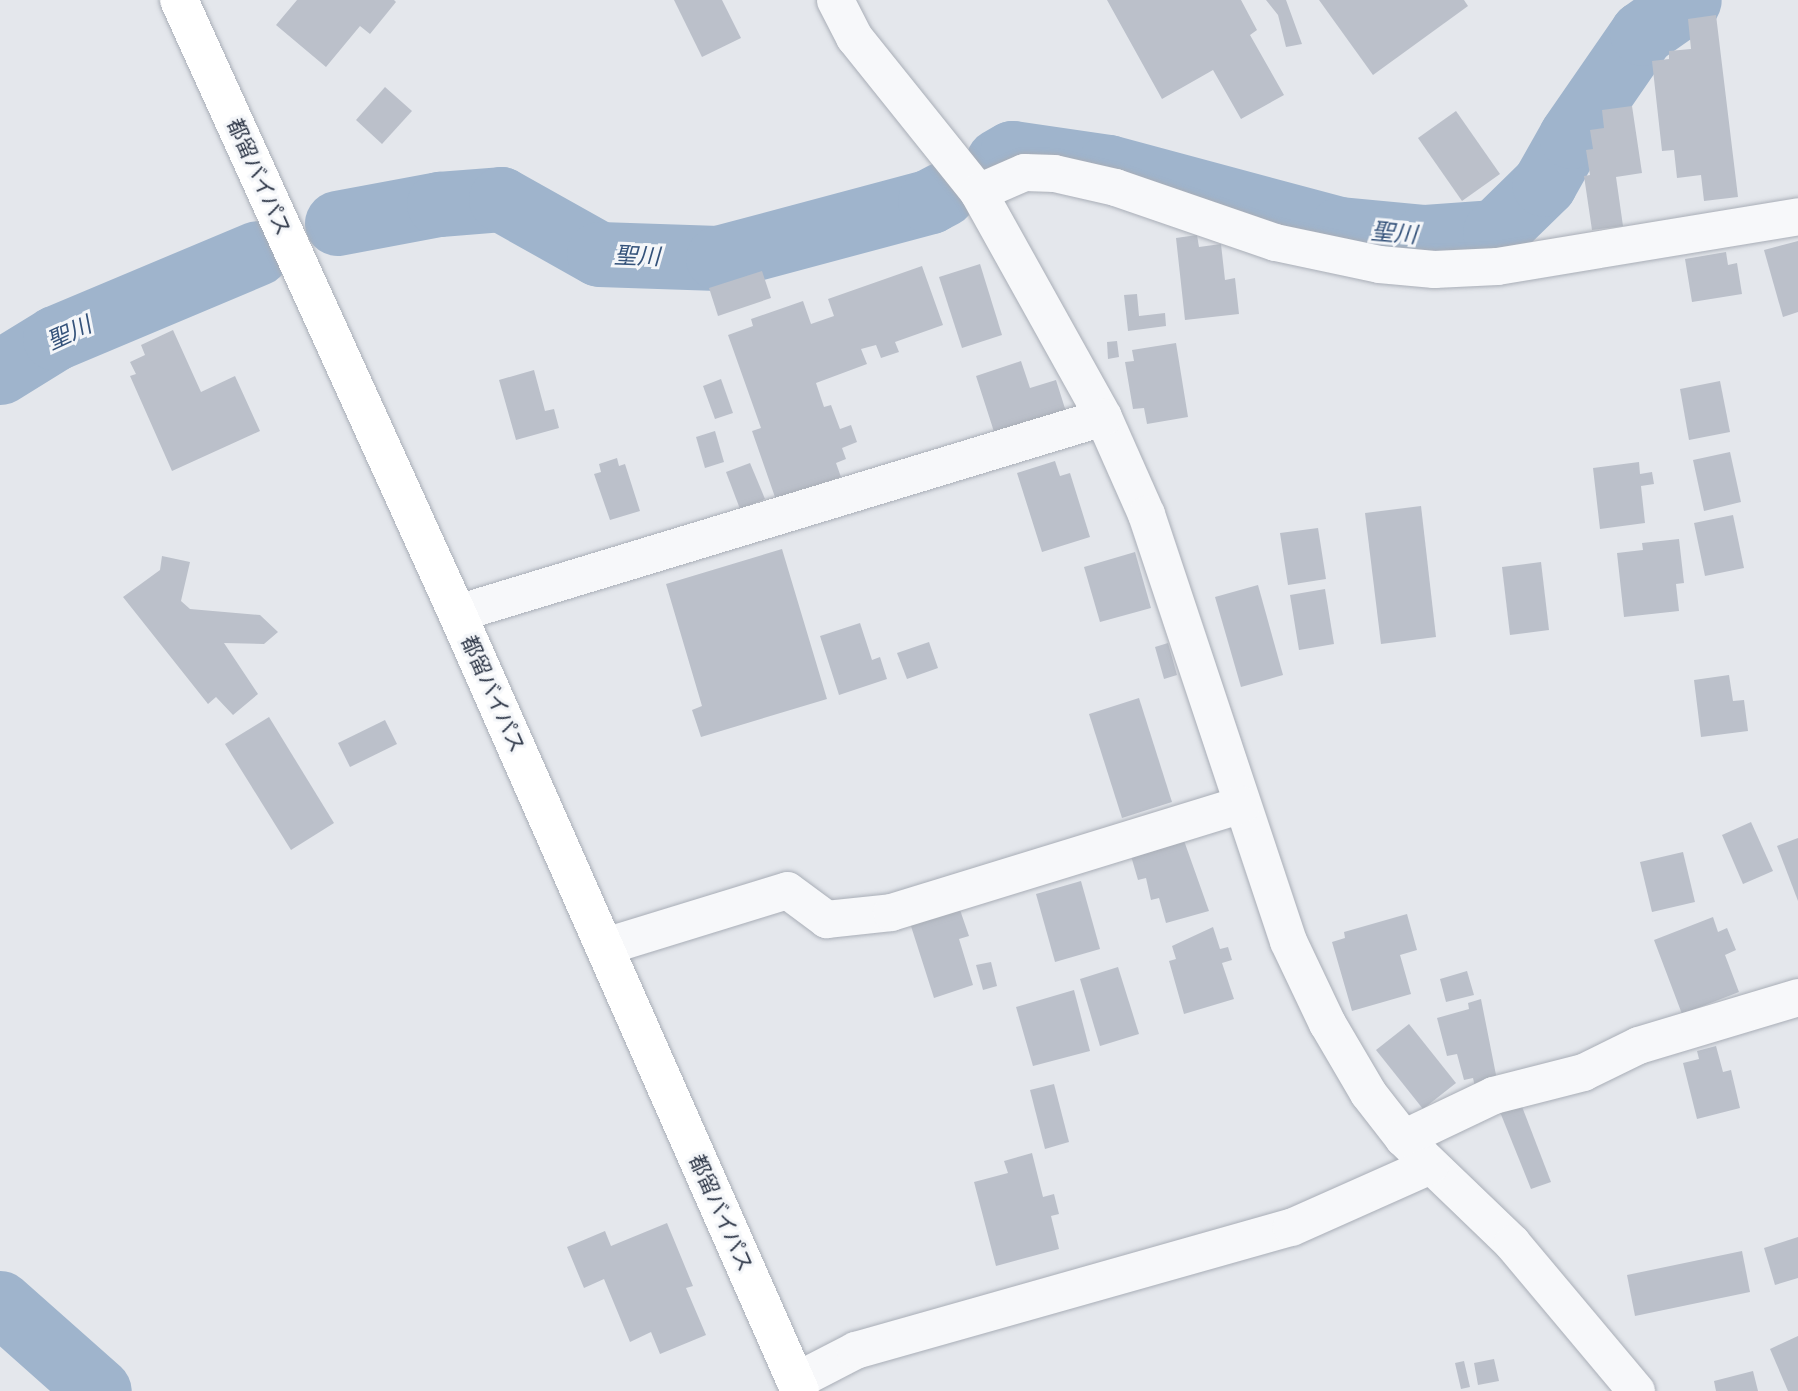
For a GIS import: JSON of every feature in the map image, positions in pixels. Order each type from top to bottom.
[{"type":"highway","name":"都留バイパス","points":[[178,0],[457,613],[797,1386]]},
{"type":"street","points":[[835,0],[854,37],[978,192],[1103,416],[1146,514],[1289,941],[1327,1023],[1368,1093],[1403,1138],[1512,1244],[1636,1391]]},
{"type":"street","points":[[978,192],[1024,172],[1054,173],[1115,187],[1275,242],[1379,264],[1434,269],[1497,266],[1798,216]]},
{"type":"street","points":[[457,613],[1103,416]]},
{"type":"street","points":[[605,946],[787,890],[826,919],[891,912],[1242,804]]},
{"type":"street","points":[[1403,1138],[1493,1095],[1583,1072],[1638,1045],[1798,997]]},
{"type":"street","points":[[797,1386],[855,1350],[1291,1227],[1430,1165]]},
{"type":"building","points":[[297,0],[396,2],[370,34],[360,26],[326,67],[276,25]]},
{"type":"building","points":[[674,0],[722,0],[741,38],[702,57]]},
{"type":"building","points":[[1107,0],[1241,0],[1257,30],[1250,35],[1284,95],[1241,119],[1213,70],[1162,99]]},
{"type":"building","points":[[1266,0],[1286,0],[1302,44],[1286,47],[1278,15]]},
{"type":"building","points":[[1319,0],[1464,0],[1468,6],[1373,75]]},
{"type":"building","points":[[1716,15],[1738,197],[1704,201],[1701,175],[1677,178],[1674,150],[1662,151],[1652,61],[1669,59],[1669,51],[1691,49],[1688,19]]},
{"type":"building","points":[[385,87],[412,111],[382,144],[356,120]]},
{"type":"building","points":[[1632,106],[1642,173],[1616,177],[1623,226],[1592,230],[1584,176],[1590,175],[1586,150],[1593,149],[1590,130],[1604,128],[1602,110]]},
{"type":"building","points":[[1456,111],[1500,174],[1462,201],[1418,138]]},
{"type":"building","points":[[1197,235],[1199,247],[1221,244],[1225,280],[1235,278],[1239,314],[1185,320],[1176,238]]},
{"type":"building","points":[[1798,241],[1798,312],[1783,317],[1764,250]]},
{"type":"building","points":[[1726,252],[1728,265],[1737,263],[1742,294],[1692,302],[1685,259]]},
{"type":"building","points":[[980,264],[1002,335],[962,348],[939,277]]},
{"type":"building","points":[[922,266],[943,325],[895,342],[899,352],[881,358],[876,345],[861,349],[867,364],[816,383],[824,407],[831,405],[840,429],[851,425],[857,442],[842,448],[846,459],[836,463],[841,477],[776,500],[752,431],[761,428],[728,335],[753,326],[751,319],[803,301],[811,324],[834,316],[828,299]]},
{"type":"building","points":[[762,271],[771,298],[718,316],[709,288]]},
{"type":"building","points":[[1137,294],[1139,316],[1165,313],[1166,326],[1128,331],[1124,295]]},
{"type":"building","points":[[173,330],[201,392],[235,376],[260,431],[172,471],[130,376],[136,374],[130,362],[145,355],[141,345]]},
{"type":"building","points":[[1117,341],[1119,357],[1108,359],[1107,342]]},
{"type":"building","points":[[1176,343],[1188,417],[1147,424],[1144,408],[1133,409],[1125,362],[1134,361],[1132,350]]},
{"type":"building","points":[[1021,361],[1030,388],[1056,380],[1068,418],[997,441],[976,376]]},
{"type":"building","points":[[534,370],[545,411],[554,409],[559,428],[516,440],[499,380]]},
{"type":"building","points":[[721,379],[733,413],[715,419],[703,386]]},
{"type":"building","points":[[1720,381],[1730,432],[1689,440],[1680,389]]},
{"type":"building","points":[[715,431],[724,462],[705,468],[696,437]]},
{"type":"building","points":[[1730,452],[1741,502],[1704,511],[1693,460]]},
{"type":"building","points":[[617,458],[619,466],[625,464],[640,511],[610,520],[594,474],[601,472],[599,464]]},
{"type":"building","points":[[1055,461],[1060,476],[1070,473],[1090,537],[1042,552],[1017,473]]},
{"type":"building","points":[[1639,462],[1640,474],[1652,472],[1654,484],[1641,486],[1645,523],[1600,529],[1593,468]]},
{"type":"building","points":[[750,463],[765,499],[740,509],[726,472]]},
{"type":"building","points":[[1421,506],[1436,637],[1381,644],[1365,513]]},
{"type":"building","points":[[1733,515],[1744,568],[1705,576],[1694,523]]},
{"type":"building","points":[[1318,528],[1326,579],[1288,585],[1280,533]]},
{"type":"building","points":[[1679,539],[1684,583],[1676,584],[1679,611],[1624,617],[1617,553],[1643,550],[1642,543]]},
{"type":"building","points":[[782,549],[827,699],[701,737],[692,710],[702,706],[666,584]]},
{"type":"building","points":[[1135,552],[1151,608],[1100,622],[1084,567]]},
{"type":"building","points":[[162,556],[190,562],[181,601],[190,609],[260,615],[278,632],[264,644],[224,643],[258,694],[233,715],[216,697],[208,704],[123,597],[160,570]]},
{"type":"building","points":[[1541,562],[1549,630],[1510,635],[1502,567]]},
{"type":"building","points":[[1258,585],[1283,675],[1241,687],[1215,597]]},
{"type":"building","points":[[1325,589],[1334,644],[1299,650],[1290,595]]},
{"type":"building","points":[[860,623],[872,660],[880,657],[887,679],[839,695],[820,636]]},
{"type":"building","points":[[929,642],[938,668],[907,679],[897,653]]},
{"type":"building","points":[[1168,643],[1177,675],[1164,679],[1155,647]]},
{"type":"building","points":[[1729,675],[1733,701],[1744,700],[1748,731],[1701,737],[1694,680]]},
{"type":"building","points":[[1139,698],[1172,802],[1122,818],[1089,714]]},
{"type":"building","points":[[269,717],[334,823],[291,850],[225,744]]},
{"type":"building","points":[[385,720],[397,744],[350,767],[338,743]]},
{"type":"building","points":[[1751,822],[1773,871],[1743,884],[1722,835]]},
{"type":"building","points":[[1182,835],[1209,911],[1166,923],[1159,898],[1151,900],[1146,878],[1138,880],[1131,856]]},
{"type":"building","points":[[1798,838],[1798,901],[1777,846]]},
{"type":"building","points":[[1683,852],[1695,902],[1652,912],[1640,862]]},
{"type":"building","points":[[1081,881],[1100,949],[1055,962],[1036,894]]},
{"type":"building","points":[[959,907],[969,936],[959,939],[973,985],[934,998],[910,923]]},
{"type":"building","points":[[1407,914],[1417,950],[1400,955],[1411,994],[1352,1011],[1332,942],[1345,938],[1344,932]]},
{"type":"building","points":[[1713,917],[1718,932],[1727,928],[1736,950],[1725,955],[1739,992],[1682,1014],[1654,940]]},
{"type":"building","points":[[1213,927],[1220,949],[1228,947],[1232,960],[1222,963],[1234,999],[1184,1014],[1169,961],[1176,959],[1172,946]]},
{"type":"building","points":[[991,962],[997,986],[983,990],[976,965]]},
{"type":"building","points":[[1118,967],[1139,1034],[1100,1046],[1080,979]]},
{"type":"building","points":[[1467,971],[1474,995],[1446,1002],[1440,979]]},
{"type":"building","points":[[1074,990],[1090,1051],[1033,1066],[1016,1007]]},
{"type":"building","points":[[1481,999],[1498,1085],[1476,1091],[1473,1078],[1464,1080],[1457,1054],[1447,1056],[1437,1018],[1469,1009],[1468,1003]]},
{"type":"building","points":[[1409,1024],[1456,1083],[1423,1109],[1376,1050]]},
{"type":"building","points":[[1716,1046],[1723,1072],[1731,1070],[1740,1108],[1697,1119],[1683,1063],[1699,1059],[1697,1051]]},
{"type":"building","points":[[1054,1084],[1069,1142],[1045,1149],[1030,1090]]},
{"type":"building","points":[[1521,1104],[1551,1182],[1531,1189],[1500,1112]]},
{"type":"building","points":[[1032,1153],[1043,1197],[1054,1194],[1059,1214],[1051,1216],[1059,1249],[996,1266],[974,1182],[1008,1173],[1004,1161]]},
{"type":"building","points":[[667,1223],[693,1286],[686,1288],[706,1335],[660,1354],[651,1332],[630,1342],[604,1279],[584,1288],[567,1247],[605,1231],[611,1246]]},
{"type":"building","points":[[1798,1237],[1798,1278],[1775,1285],[1764,1248]]},
{"type":"building","points":[[1742,1251],[1750,1292],[1635,1316],[1627,1275]]},
{"type":"building","points":[[1798,1336],[1798,1391],[1788,1391],[1770,1349]]},
{"type":"building","points":[[1494,1359],[1499,1381],[1478,1385],[1474,1363]]},
{"type":"building","points":[[1464,1361],[1470,1387],[1461,1389],[1455,1363]]},
{"type":"building","points":[[1753,1371],[1758,1391],[1716,1391],[1714,1381]]},
{"type":"waterway","name":"聖川","points":[[998,161],[1012,153],[1108,167],[1340,229],[1425,237],[1495,232],[1544,184],[1571,136],[1642,33],[1689,0]]},
{"type":"waterway","name":"聖川","points":[[337,223],[439,204],[501,199],[599,254],[718,258],[930,201],[943,194]]},
{"type":"waterway","name":"聖川","points":[[0,372],[55,338],[257,253]]},
{"type":"waterway","points":[[0,1303],[99,1391]]}]
